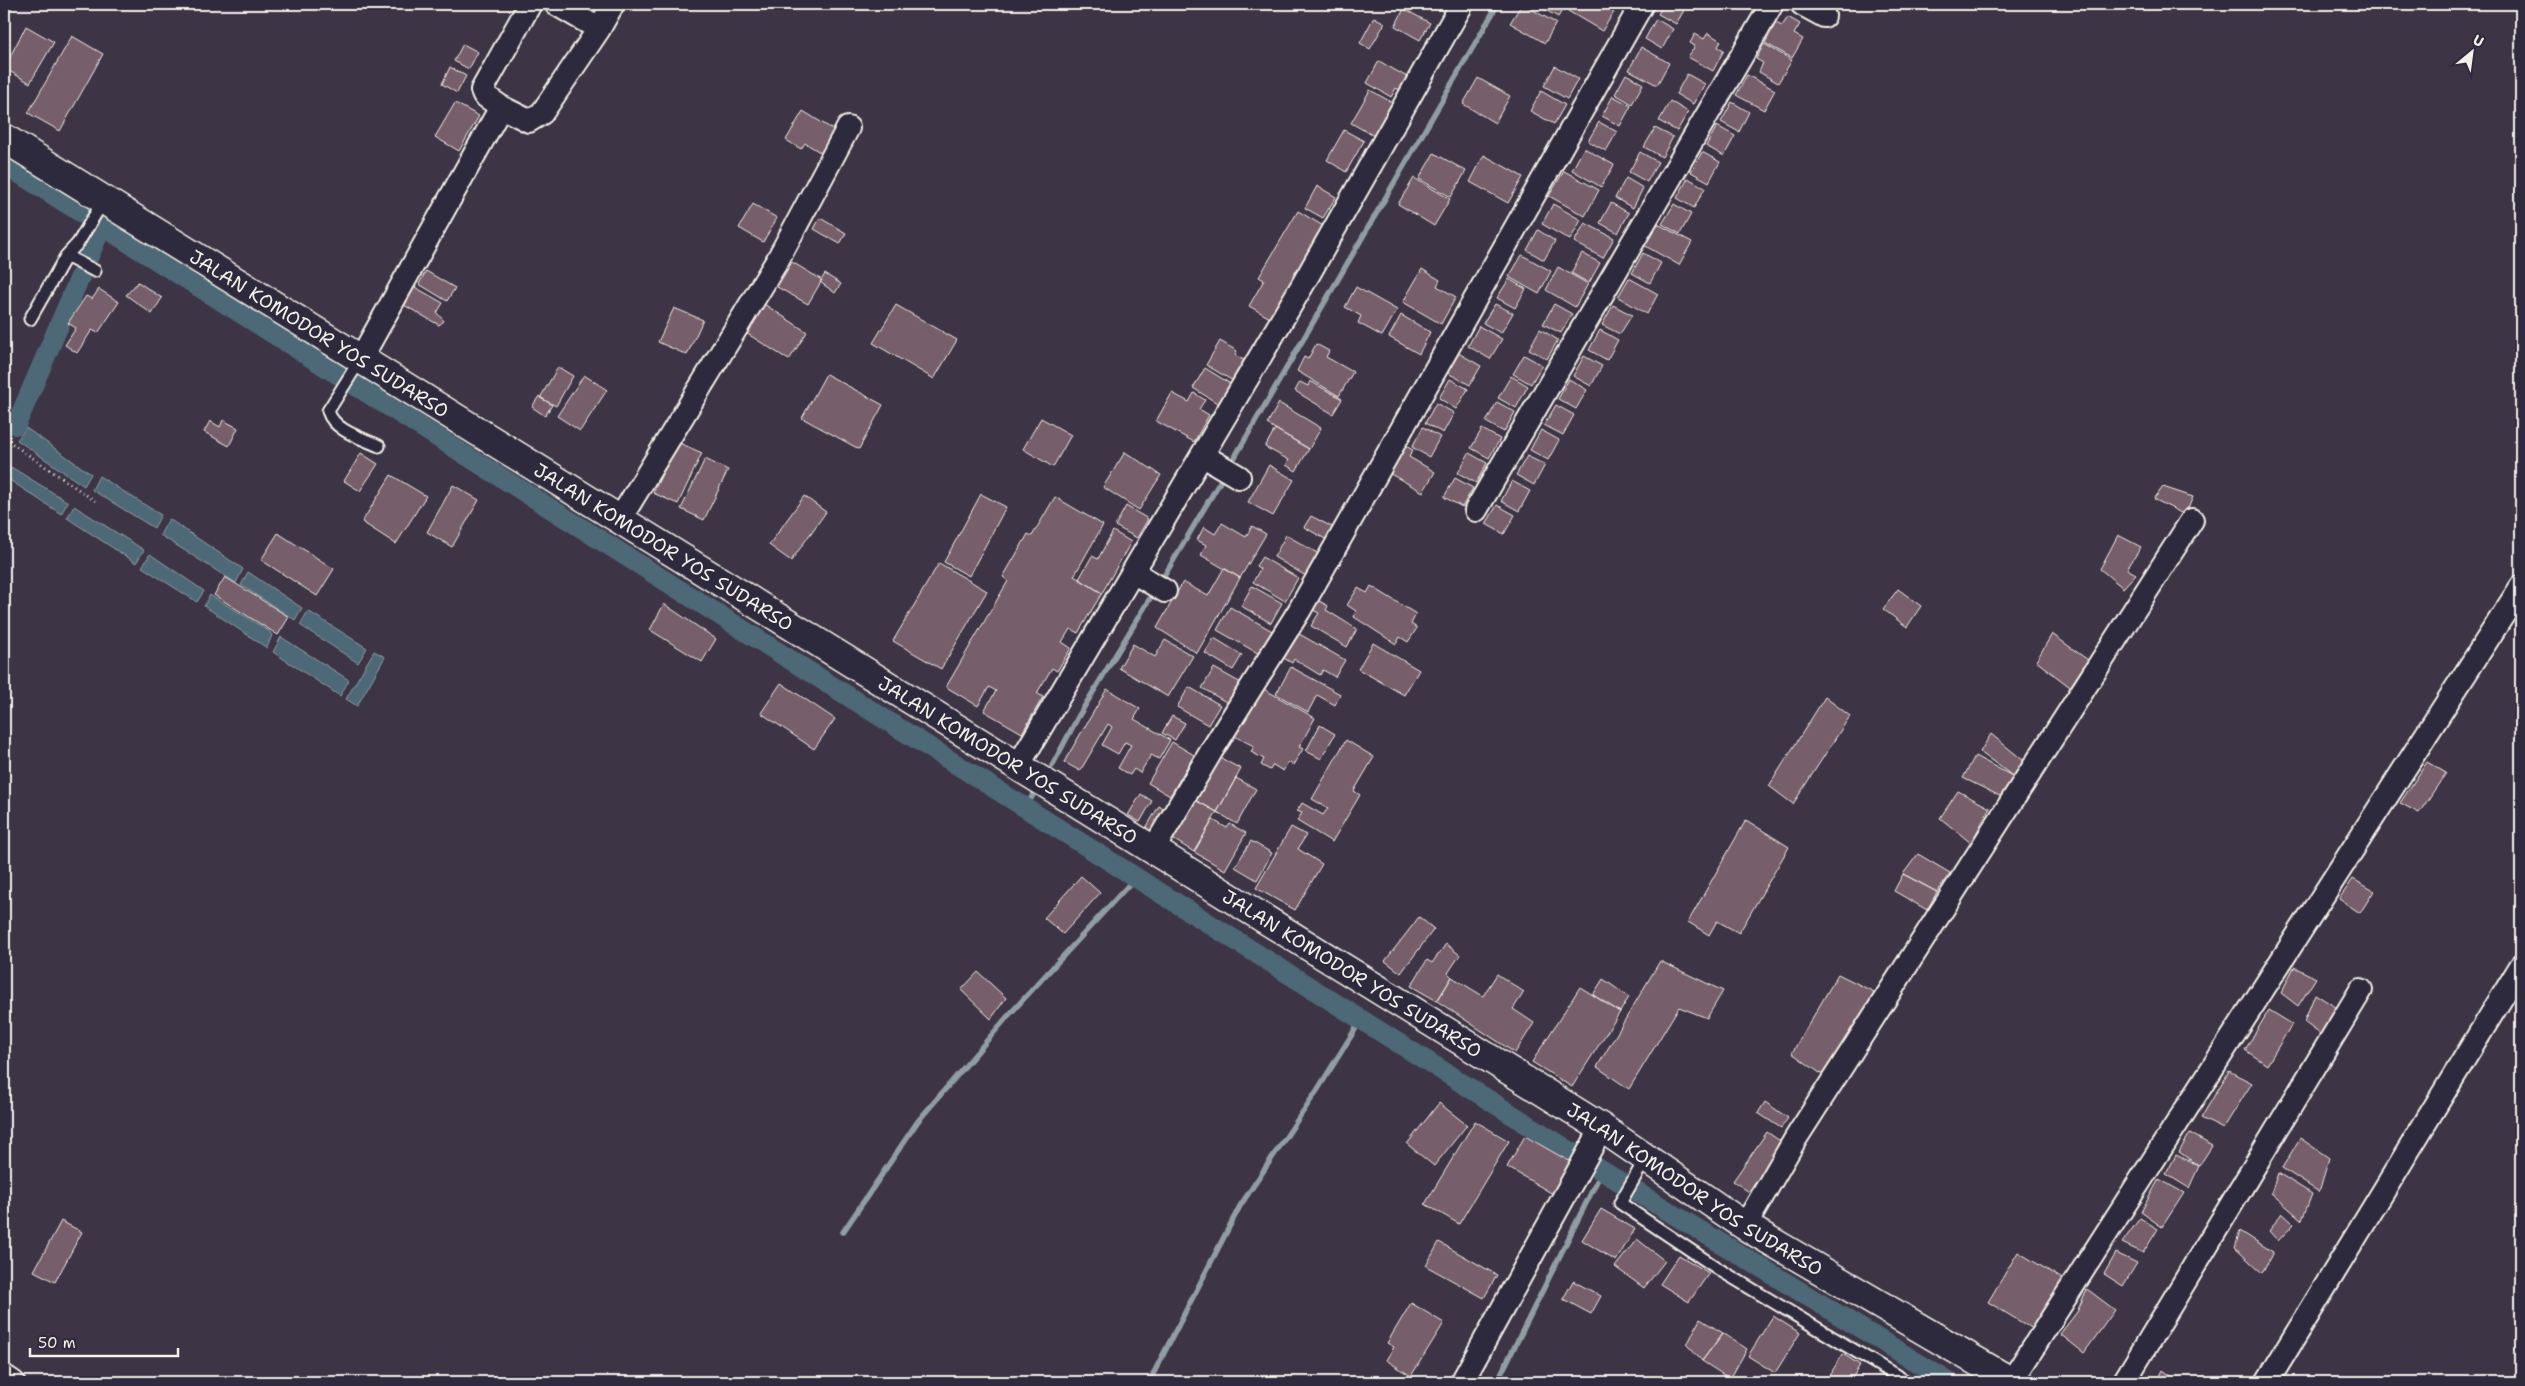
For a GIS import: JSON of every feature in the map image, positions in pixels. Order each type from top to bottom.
[{"type":"street","points":[[530,4],[482,90],[484,95],[501,107],[529,121],[534,120],[542,113],[613,4]]},
{"type":"street","points":[[556,4],[599,28]]},
{"type":"street","points":[[1018,766],[1139,576],[1209,459],[1302,286],[1462,4]]},
{"type":"street","points":[[1153,850],[1212,750],[1299,612],[1642,4]]},
{"type":"street","points":[[1476,510],[1772,4]]},
{"type":"street","points":[[1802,4],[1824,16]]},
{"type":"street","points":[[356,366],[501,107]]},
{"type":"street","points":[[620,519],[777,261],[848,128]]},
{"type":"street","name":"JALAN KOMODOR YOS SUDARSO","points":[[4,138],[356,366],[620,519],[1153,850],[1599,1135],[1641,1165],[2012,1382]]},
{"type":"street","points":[[1209,459],[1239,477]]},
{"type":"street","points":[[1745,1226],[1796,1138],[2192,520]]},
{"type":"street","points":[[1139,576],[1165,591]]},
{"type":"street","points":[[2012,1382],[2521,587]]},
{"type":"street","points":[[2267,1382],[2521,966]]},
{"type":"street","points":[[2124,1382],[2361,990]]},
{"type":"street","points":[[1462,1382],[1599,1135]]},
{"type":"street","points":[[4,1376],[13,1382]]},
{"type":"lane","points":[[30,319],[71,258],[102,203]]},
{"type":"lane","points":[[71,258],[92,269]]},
{"type":"lane","points":[[356,366],[328,411],[330,418],[337,426],[379,446]]},
{"type":"lane","points":[[1641,1165],[1620,1203],[1720,1270],[1907,1382]]},
{"type":"path","points":[[4,438],[95,501]]},
{"type":"water","points":[[26,428],[91,474],[84,486],[17,440]]},
{"type":"water","points":[[11,467],[68,502],[61,514],[5,477]]},
{"type":"water","points":[[99,476],[161,515],[154,528],[92,490]]},
{"type":"water","points":[[74,506],[144,550],[136,563],[67,518]]},
{"type":"water","points":[[169,519],[243,569],[236,583],[160,535]]},
{"type":"water","points":[[150,554],[204,591],[197,602],[142,567]]},
{"type":"water","points":[[248,572],[302,608],[295,620],[241,585]]},
{"type":"water","points":[[210,595],[269,631],[272,635],[267,648],[204,606]]},
{"type":"water","points":[[308,611],[367,648],[358,663],[300,625]]},
{"type":"water","points":[[281,637],[349,680],[340,696],[273,652]]},
{"type":"water","points":[[374,651],[385,657],[357,706],[346,699]]},
{"type":"building","points":[[4,4],[13,5],[4,20]]},
{"type":"building","points":[[1522,4],[1556,23],[1545,43],[1510,23]]},
{"type":"building","points":[[1535,4],[1566,4],[1558,17]]},
{"type":"building","points":[[1573,4],[1600,4],[1614,12],[1602,31],[1568,11]]},
{"type":"building","points":[[1664,4],[1687,5],[1676,24],[1658,14]]},
{"type":"building","points":[[1404,9],[1430,23],[1420,40],[1395,26]]},
{"type":"building","points":[[1374,17],[1385,23],[1370,49],[1360,43]]},
{"type":"building","points":[[1788,17],[1800,24],[1794,34],[1803,39],[1792,58],[1765,43],[1776,23],[1782,26]]},
{"type":"building","points":[[1656,19],[1673,29],[1662,49],[1645,39]]},
{"type":"building","points":[[26,26],[54,42],[30,83],[4,68]]},
{"type":"building","points":[[1708,33],[1721,41],[1718,47],[1724,50],[1713,71],[1688,57],[1695,46],[1690,43],[1695,34],[1704,39]]},
{"type":"building","points":[[72,36],[103,54],[60,131],[28,113]]},
{"type":"building","points":[[463,44],[478,52],[469,69],[454,61]]},
{"type":"building","points":[[1764,44],[1792,60],[1778,83],[1759,72],[1763,63],[1756,59]]},
{"type":"building","points":[[1641,47],[1669,63],[1657,85],[1629,70]]},
{"type":"building","points":[[1379,61],[1407,77],[1400,90],[1396,88],[1391,97],[1367,83]]},
{"type":"building","points":[[1555,66],[1578,79],[1567,99],[1544,86]]},
{"type":"building","points":[[450,67],[466,76],[457,93],[442,84]]},
{"type":"building","points":[[1626,74],[1643,84],[1632,104],[1615,94]]},
{"type":"building","points":[[1687,74],[1705,84],[1693,104],[1676,94]]},
{"type":"building","points":[[1747,75],[1775,90],[1764,110],[1736,95]]},
{"type":"building","points":[[1478,78],[1510,96],[1495,123],[1463,104]]},
{"type":"building","points":[[1370,90],[1393,103],[1374,136],[1351,123]]},
{"type":"building","points":[[1541,91],[1565,105],[1554,124],[1530,111]]},
{"type":"building","points":[[1613,96],[1631,106],[1620,126],[1602,116]]},
{"type":"building","points":[[1670,101],[1688,112],[1677,131],[1659,121]]},
{"type":"building","points":[[1732,102],[1749,112],[1739,132],[1721,122]]},
{"type":"building","points":[[455,103],[479,116],[459,151],[435,137]]},
{"type":"building","points":[[803,111],[837,132],[823,154],[805,143],[801,149],[786,140]]},
{"type":"building","points":[[1599,122],[1617,132],[1606,151],[1588,141]]},
{"type":"building","points":[[1717,126],[1735,136],[1724,156],[1706,146]]},
{"type":"building","points":[[1655,128],[1673,137],[1662,157],[1644,147]]},
{"type":"building","points":[[1344,130],[1364,141],[1346,172],[1327,160]]},
{"type":"building","points":[[1584,148],[1614,165],[1601,187],[1572,170]]},
{"type":"building","points":[[1640,152],[1658,162],[1647,182],[1629,172]]},
{"type":"building","points":[[1702,152],[1720,162],[1709,182],[1691,172]]},
{"type":"building","points":[[1434,153],[1466,171],[1451,197],[1419,179]]},
{"type":"building","points":[[1484,155],[1523,177],[1508,203],[1470,182]]},
{"type":"building","points":[[1564,171],[1599,190],[1585,216],[1549,196]]},
{"type":"building","points":[[1414,178],[1450,199],[1434,226],[1398,204]]},
{"type":"building","points":[[1626,178],[1643,188],[1633,208],[1615,198]]},
{"type":"building","points":[[1688,178],[1705,188],[1694,208],[1677,198]]},
{"type":"building","points":[[1317,186],[1336,197],[1323,218],[1305,208]]},
{"type":"building","points":[[1611,203],[1629,213],[1618,233],[1600,223]]},
{"type":"building","points":[[753,204],[777,218],[763,242],[739,228]]},
{"type":"building","points":[[1553,204],[1581,220],[1570,240],[1542,224]]},
{"type":"building","points":[[1674,204],[1691,214],[1680,234],[1662,224]]},
{"type":"building","points":[[1298,211],[1325,227],[1270,318],[1249,306],[1264,280],[1259,277]]},
{"type":"building","points":[[820,218],[846,233],[840,244],[814,229]]},
{"type":"building","points":[[1652,221],[1692,242],[1679,265],[1640,243]]},
{"type":"building","points":[[1585,223],[1614,238],[1603,258],[1574,242]]},
{"type":"building","points":[[1538,230],[1555,241],[1544,260],[1527,250]]},
{"type":"building","points":[[1582,253],[1600,263],[1589,283],[1571,273]]},
{"type":"building","points":[[1643,253],[1661,263],[1650,283],[1632,273]]},
{"type":"building","points":[[1522,255],[1551,271],[1539,294],[1509,277]]},
{"type":"building","points":[[792,262],[822,280],[808,304],[777,287]]},
{"type":"building","points":[[1558,267],[1588,284],[1575,307],[1546,290]]},
{"type":"building","points":[[1422,269],[1440,280],[1437,286],[1456,297],[1441,324],[1403,302]]},
{"type":"building","points":[[426,271],[455,288],[447,301],[419,284]]},
{"type":"building","points":[[825,274],[841,284],[835,293],[820,282]]},
{"type":"building","points":[[1629,278],[1658,294],[1647,314],[1618,297]]},
{"type":"building","points":[[1509,279],[1526,289],[1515,308],[1497,298]]},
{"type":"building","points":[[138,282],[162,298],[152,314],[126,295]]},
{"type":"building","points":[[413,286],[443,303],[437,313],[444,321],[439,325],[402,304]]},
{"type":"building","points":[[1356,287],[1397,310],[1382,336],[1358,323],[1361,316],[1345,307]]},
{"type":"building","points":[[99,289],[119,302],[98,333],[92,330],[77,353],[65,345],[76,328],[68,323],[86,296],[92,299]]},
{"type":"building","points":[[764,304],[807,332],[789,360],[746,333]]},
{"type":"building","points":[[1495,304],[1513,313],[1501,333],[1483,323]]},
{"type":"building","points":[[1554,304],[1572,314],[1561,333],[1543,324]]},
{"type":"building","points":[[896,305],[957,340],[934,379],[873,343]]},
{"type":"building","points":[[1613,305],[1632,315],[1620,334],[1602,325]]},
{"type":"building","points":[[674,308],[703,320],[687,355],[658,342]]},
{"type":"building","points":[[1401,315],[1430,332],[1419,354],[1389,337]]},
{"type":"building","points":[[1479,326],[1502,339],[1490,359],[1468,346]]},
{"type":"building","points":[[1540,329],[1558,340],[1547,359],[1529,349]]},
{"type":"building","points":[[1600,330],[1618,340],[1607,360],[1589,350]]},
{"type":"building","points":[[1220,341],[1237,351],[1235,355],[1247,362],[1235,382],[1206,365]]},
{"type":"building","points":[[1316,344],[1329,351],[1326,357],[1353,372],[1339,396],[1297,371],[1304,357],[1308,359]]},
{"type":"building","points":[[1453,350],[1481,366],[1470,385],[1442,370]]},
{"type":"building","points":[[1524,355],[1542,365],[1531,384],[1513,374]]},
{"type":"building","points":[[1584,356],[1602,366],[1591,386],[1573,376]]},
{"type":"building","points":[[558,367],[573,376],[556,406],[540,398]]},
{"type":"building","points":[[1205,368],[1234,386],[1222,406],[1193,388]]},
{"type":"building","points":[[826,374],[883,405],[859,449],[802,418]]},
{"type":"building","points":[[584,375],[607,390],[580,431],[557,416]]},
{"type":"building","points":[[1511,376],[1528,386],[1516,408],[1498,398]]},
{"type":"building","points":[[1450,379],[1468,389],[1456,409],[1439,398]]},
{"type":"building","points":[[1569,379],[1587,390],[1576,409],[1558,399]]},
{"type":"building","points":[[1310,381],[1342,399],[1333,414],[1295,391],[1300,382],[1308,386]]},
{"type":"building","points":[[1172,393],[1189,402],[1194,393],[1205,400],[1199,409],[1209,415],[1194,442],[1156,421]]},
{"type":"building","points":[[539,396],[552,405],[545,416],[532,407]]},
{"type":"building","points":[[1497,402],[1515,412],[1504,432],[1486,422]]},
{"type":"building","points":[[1279,403],[1321,428],[1309,449],[1267,424]]},
{"type":"building","points":[[1436,403],[1454,413],[1443,433],[1425,423]]},
{"type":"building","points":[[1556,405],[1574,415],[1563,435],[1544,425]]},
{"type":"building","points":[[1041,418],[1071,435],[1053,467],[1023,449]]},
{"type":"building","points":[[223,420],[238,428],[229,446],[204,432],[210,421],[220,427]]},
{"type":"building","points":[[1423,427],[1440,437],[1429,457],[1412,447]]},
{"type":"building","points":[[1275,429],[1309,449],[1296,471],[1286,465],[1289,460],[1265,447]]},
{"type":"building","points":[[1482,429],[1500,439],[1489,458],[1471,448]]},
{"type":"building","points":[[1541,430],[1559,440],[1548,460],[1530,450]]},
{"type":"building","points":[[677,442],[702,453],[678,504],[653,493]]},
{"type":"building","points":[[1400,443],[1413,450],[1409,457],[1435,472],[1423,492],[1385,471]]},
{"type":"building","points":[[1125,452],[1161,475],[1139,510],[1103,487]]},
{"type":"building","points":[[361,453],[378,464],[360,491],[344,481]]},
{"type":"building","points":[[1469,453],[1487,463],[1476,483],[1458,473]]},
{"type":"building","points":[[1527,456],[1545,465],[1534,485],[1516,475]]},
{"type":"building","points":[[705,459],[728,470],[704,520],[681,509]]},
{"type":"building","points":[[1269,465],[1294,480],[1273,516],[1248,502]]},
{"type":"building","points":[[391,475],[426,496],[396,544],[362,522]]},
{"type":"building","points":[[1455,478],[1473,488],[1462,507],[1444,497]]},
{"type":"building","points":[[1512,481],[1530,491],[1519,511],[1501,501]]},
{"type":"building","points":[[453,485],[479,500],[452,547],[427,532]]},
{"type":"building","points":[[2163,487],[2193,497],[2185,515],[2154,499]]},
{"type":"building","points":[[981,494],[1006,507],[969,576],[944,562]]},
{"type":"building","points":[[804,496],[826,512],[791,561],[769,545]]},
{"type":"building","points":[[1055,497],[1103,525],[1074,576],[1102,593],[1078,633],[1070,629],[1062,642],[1071,648],[1057,671],[1052,668],[1037,693],[1043,697],[1022,733],[984,711],[996,691],[989,687],[978,706],[946,687],[1008,581],[1003,577],[1028,534],[1032,536]]},
{"type":"building","points":[[1497,505],[1515,515],[1504,534],[1486,524]]},
{"type":"building","points":[[1126,506],[1148,519],[1137,538],[1115,526]]},
{"type":"building","points":[[1311,516],[1334,528],[1327,540],[1304,527]]},
{"type":"building","points":[[1222,523],[1246,537],[1252,526],[1266,534],[1240,578],[1201,555],[1206,545],[1197,540],[1204,527],[1215,534]]},
{"type":"building","points":[[1113,531],[1131,542],[1102,593],[1079,579],[1092,556],[1098,559]]},
{"type":"building","points":[[278,533],[334,569],[317,596],[261,560]]},
{"type":"building","points":[[1286,535],[1319,554],[1306,576],[1274,557]]},
{"type":"building","points":[[2118,535],[2141,547],[2127,569],[2136,574],[2123,588],[2100,569]]},
{"type":"building","points":[[1262,557],[1298,578],[1285,601],[1253,582],[1260,569],[1256,566]]},
{"type":"building","points":[[939,563],[987,591],[941,669],[893,641]]},
{"type":"building","points":[[1224,568],[1240,578],[1197,653],[1157,628],[1183,582],[1208,596]]},
{"type":"building","points":[[225,577],[289,617],[278,635],[214,595]]},
{"type":"building","points":[[1252,586],[1282,603],[1271,623],[1241,606]]},
{"type":"building","points":[[1371,586],[1416,614],[1411,624],[1417,628],[1408,642],[1400,637],[1396,644],[1354,617],[1356,611],[1347,605],[1358,588],[1367,593]]},
{"type":"building","points":[[1898,589],[1921,606],[1907,627],[1883,609]]},
{"type":"building","points":[[1316,599],[1328,606],[1326,610],[1357,629],[1347,647],[1311,626],[1319,613],[1311,609]]},
{"type":"building","points":[[664,604],[716,639],[702,662],[650,630]]},
{"type":"building","points":[[1230,607],[1274,632],[1261,655],[1217,630]]},
{"type":"building","points":[[1294,631],[1345,660],[1335,677],[1323,670],[1320,675],[1294,659],[1292,663],[1280,656]]},
{"type":"building","points":[[2052,634],[2088,660],[2070,687],[2036,661]]},
{"type":"building","points":[[1214,638],[1242,655],[1233,670],[1205,653]]},
{"type":"building","points":[[1165,640],[1193,656],[1168,697],[1119,668],[1133,644],[1155,657]]},
{"type":"building","points":[[1373,643],[1419,670],[1404,695],[1358,669]]},
{"type":"building","points":[[1291,667],[1340,694],[1335,705],[1317,695],[1308,712],[1276,694]]},
{"type":"building","points":[[1214,668],[1243,684],[1231,705],[1202,688]]},
{"type":"building","points":[[781,683],[835,719],[814,749],[761,713]]},
{"type":"building","points":[[1189,687],[1220,705],[1208,725],[1177,707]]},
{"type":"building","points":[[1262,688],[1315,718],[1299,747],[1303,749],[1293,765],[1288,762],[1283,771],[1273,765],[1270,770],[1261,765],[1264,759],[1251,752],[1254,746],[1234,736]]},
{"type":"building","points":[[1107,689],[1140,709],[1134,719],[1170,740],[1159,759],[1151,755],[1140,773],[1134,769],[1130,775],[1118,768],[1131,745],[1125,742],[1118,754],[1102,745],[1112,727],[1108,724],[1080,771],[1064,762]]},
{"type":"building","points":[[1825,697],[1850,716],[1793,804],[1769,786]]},
{"type":"building","points":[[1172,716],[1185,723],[1175,740],[1162,733]]},
{"type":"building","points":[[1320,725],[1335,734],[1321,759],[1306,751]]},
{"type":"building","points":[[1991,734],[2024,761],[2014,777],[1980,752]]},
{"type":"building","points":[[1346,740],[1374,757],[1354,791],[1360,795],[1332,842],[1297,821],[1302,813],[1297,811],[1302,803],[1323,815],[1328,808],[1312,799]]},
{"type":"building","points":[[1172,742],[1194,755],[1170,796],[1148,783]]},
{"type":"building","points":[[1217,756],[1241,769],[1217,812],[1193,799]]},
{"type":"building","points":[[1975,756],[2014,777],[2002,797],[1963,778]]},
{"type":"building","points":[[2427,762],[2446,773],[2419,813],[2400,803]]},
{"type":"building","points":[[1236,778],[1256,789],[1237,824],[1217,812]]},
{"type":"building","points":[[1958,791],[1990,808],[1971,843],[1940,818]]},
{"type":"building","points":[[1141,794],[1152,801],[1140,822],[1128,815]]},
{"type":"building","points":[[1193,799],[1217,812],[1194,852],[1171,838]]},
{"type":"building","points":[[1159,806],[1171,814],[1158,835],[1146,828]]},
{"type":"building","points":[[1213,820],[1227,828],[1230,824],[1246,833],[1225,870],[1194,852]]},
{"type":"building","points":[[1746,820],[1789,847],[1739,933],[1717,921],[1709,935],[1688,922]]},
{"type":"building","points":[[1291,827],[1306,835],[1298,849],[1322,864],[1295,910],[1256,888]]},
{"type":"building","points":[[1251,841],[1272,853],[1257,880],[1235,867]]},
{"type":"building","points":[[1918,854],[1950,873],[1937,892],[1903,874]]},
{"type":"building","points":[[1903,874],[1937,892],[1927,910],[1894,891]]},
{"type":"building","points":[[1081,876],[1100,893],[1063,934],[1044,918]]},
{"type":"building","points":[[2353,879],[2374,891],[2360,913],[2339,899]]},
{"type":"building","points":[[1419,917],[1434,929],[1401,973],[1385,961]]},
{"type":"building","points":[[1446,944],[1460,955],[1448,973],[1452,977],[1437,1001],[1411,986],[1427,960],[1432,963]]},
{"type":"building","points":[[1660,961],[1723,991],[1707,1018],[1679,1007],[1629,1089],[1597,1067]]},
{"type":"building","points":[[2294,967],[2316,978],[2298,1006],[2281,993]]},
{"type":"building","points":[[978,972],[1006,998],[991,1019],[961,990]]},
{"type":"building","points":[[1497,974],[1524,992],[1513,1009],[1534,1023],[1515,1053],[1437,1001],[1452,977],[1483,996]]},
{"type":"building","points":[[1838,974],[1878,994],[1824,1076],[1792,1053]]},
{"type":"building","points":[[1603,979],[1629,997],[1620,1012],[1593,995]]},
{"type":"building","points":[[1580,987],[1620,1012],[1572,1087],[1532,1062]]},
{"type":"building","points":[[2315,994],[2342,1011],[2324,1037],[2304,1022]]},
{"type":"building","points":[[2269,1010],[2292,1024],[2267,1065],[2245,1050]]},
{"type":"building","points":[[2229,1071],[2252,1083],[2223,1129],[2201,1118]]},
{"type":"building","points":[[1765,1102],[1788,1118],[1781,1128],[1758,1113]]},
{"type":"building","points":[[1439,1103],[1467,1125],[1434,1166],[1407,1144]]},
{"type":"building","points":[[1475,1121],[1509,1141],[1459,1224],[1425,1204]]},
{"type":"building","points":[[1767,1132],[1783,1143],[1749,1192],[1733,1181]]},
{"type":"building","points":[[2190,1133],[2212,1146],[2199,1166],[2179,1152]]},
{"type":"building","points":[[1525,1136],[1572,1163],[1553,1194],[1507,1167]]},
{"type":"building","points":[[2300,1138],[2329,1158],[2319,1192],[2282,1168]]},
{"type":"building","points":[[2176,1155],[2199,1166],[2189,1188],[2166,1174]]},
{"type":"building","points":[[2278,1173],[2312,1194],[2302,1220],[2271,1193]]},
{"type":"building","points":[[2159,1179],[2184,1193],[2162,1227],[2141,1212]]},
{"type":"building","points":[[1601,1209],[1635,1229],[1616,1261],[1582,1240]]},
{"type":"building","points":[[2282,1213],[2294,1224],[2278,1241],[2269,1231]]},
{"type":"building","points":[[2140,1218],[2158,1229],[2143,1253],[2122,1243]]},
{"type":"building","points":[[61,1221],[82,1232],[55,1282],[34,1271]]},
{"type":"building","points":[[2240,1231],[2273,1252],[2262,1273],[2235,1248]]},
{"type":"building","points":[[1637,1239],[1665,1261],[1644,1288],[1615,1267]]},
{"type":"building","points":[[1439,1242],[1497,1275],[1484,1298],[1426,1266]]},
{"type":"building","points":[[2018,1252],[2064,1280],[2034,1330],[1988,1302]]},
{"type":"building","points":[[2116,1253],[2137,1263],[2123,1286],[2104,1274]]},
{"type":"building","points":[[1679,1255],[1709,1273],[1689,1302],[1660,1284]]},
{"type":"building","points":[[1573,1281],[1601,1296],[1591,1314],[1563,1299]]},
{"type":"building","points":[[2087,1289],[2115,1310],[2084,1353],[2060,1334],[2077,1312]]},
{"type":"building","points":[[1411,1303],[1444,1323],[1411,1376],[1386,1360],[1394,1347],[1387,1343]]},
{"type":"building","points":[[1773,1316],[1800,1333],[1775,1373],[1748,1356]]},
{"type":"building","points":[[1700,1319],[1723,1333],[1702,1361],[1687,1345]]},
{"type":"building","points":[[1723,1333],[1747,1349],[1730,1379],[1702,1361]]},
{"type":"building","points":[[1843,1354],[1860,1365],[1850,1382],[1825,1382]]},
{"type":"building","points":[[2163,1370],[2179,1382],[2157,1382]]},
{"type":"waterway","points":[[1229,467],[1498,4]]},
{"type":"waterway","points":[[4,164],[1576,1155],[1949,1382]]},
{"type":"waterway","points":[[16,425],[102,226]]},
{"type":"waterway","points":[[1160,583],[1224,475]]},
{"type":"waterway","points":[[1052,766],[1078,717],[1155,590]]},
{"type":"waterway","points":[[1025,808],[1033,795]]},
{"type":"waterway","points":[[843,1232],[918,1121],[1008,1016],[1135,878]]},
{"type":"waterway","points":[[1149,1382],[1240,1206],[1318,1089],[1361,1020]]},
{"type":"waterway","points":[[1497,1382],[1602,1171]]}]
